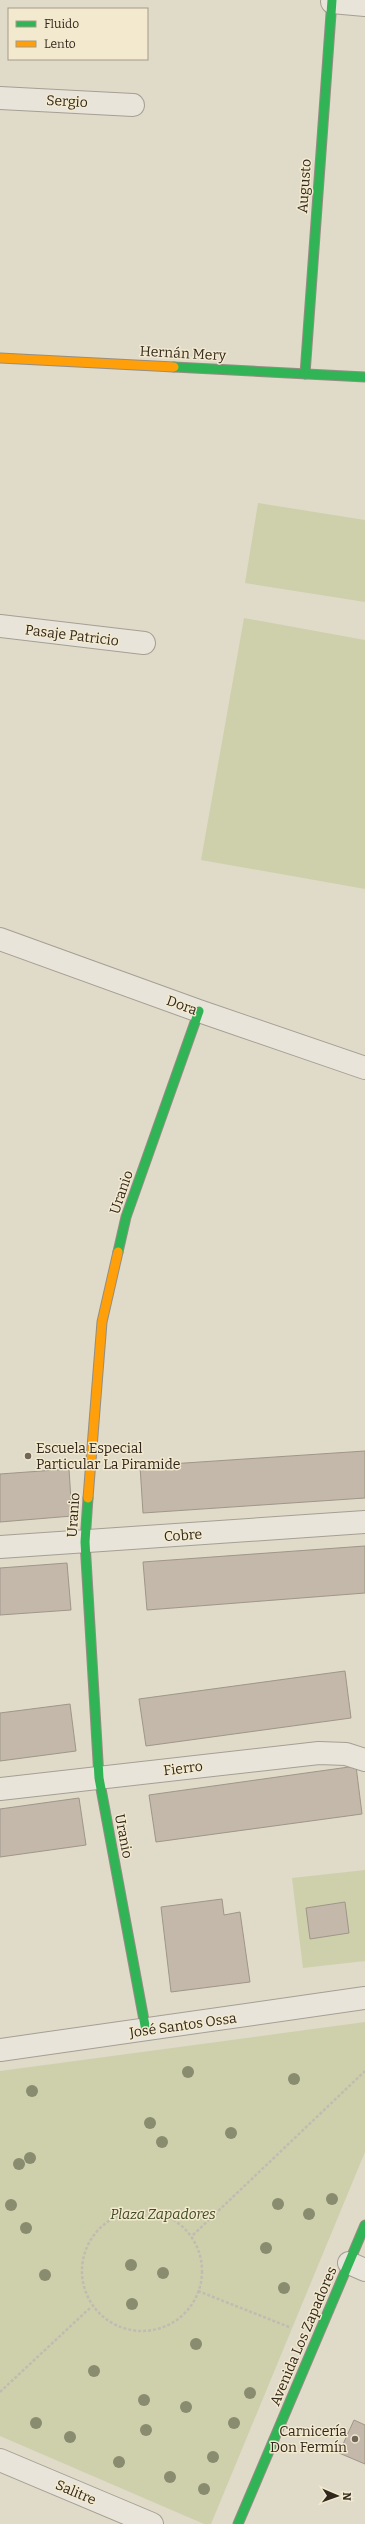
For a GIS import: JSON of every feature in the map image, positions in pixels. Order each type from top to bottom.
[{"type":"street","points":[[332,1],[365,5]]},
{"type":"street","name":"Augusto","points":[[305,374],[332,1]]},
{"type":"street","name":"Sergio","points":[[0,98],[133,105]]},
{"type":"street","name":"Hernán Mery","points":[[0,358],[365,376]]},
{"type":"street","name":"Pasaje Patricio","points":[[0,626],[144,643]]},
{"type":"street","name":"Dora","points":[[0,939],[199,1011],[365,1068]]},
{"type":"street","name":"Uranio","points":[[146,2031],[98,1778],[85,1542],[102,1322],[126,1217],[199,1011]]},
{"type":"street","name":"Cobre","points":[[0,1547],[365,1522]]},
{"type":"street","name":"Fierro","points":[[0,1789],[319,1753],[346,1754],[365,1760]]},
{"type":"street","name":"José Santos Ossa","points":[[0,2050],[146,2031],[365,1998]]},
{"type":"street","name":"Avenida Los Zapadores","points":[[238,2524],[317,2339],[357,2267],[365,2225]]},
{"type":"street","name":"Salitre","points":[[0,2460],[152,2524]]},
{"type":"path","points":[[194,2235],[365,2071]]},
{"type":"path","points":[[124,2212],[162,2212],[194,2235],[204,2272],[192,2309],[161,2331],[122,2330],[91,2307],[80,2270],[92,2234],[99,2229],[124,2212]]},
{"type":"path","points":[[198,2290],[317,2339]]},
{"type":"path","points":[[0,2392],[91,2307]]},
{"type":"green space","points":[[258,503],[365,520],[365,602],[245,583]]},
{"type":"green space","points":[[244,618],[365,640],[365,889],[201,860]]},
{"type":"green space","points":[[365,1870],[365,1961],[303,1968],[292,1878]]},
{"type":"green space","name":"Plaza Zapadores","points":[[365,2022],[365,2152],[211,2524],[204,2524],[0,2436],[0,2071]]},
{"type":"building","points":[[365,1451],[365,1498],[143,1513],[140,1466]]},
{"type":"building","points":[[69,1469],[72,1516],[0,1522],[0,1474]]},
{"type":"building","points":[[365,1546],[365,1593],[147,1610],[143,1562]]},
{"type":"building","points":[[67,1563],[71,1610],[0,1615],[0,1568]]},
{"type":"building","points":[[345,1671],[351,1718],[146,1746],[139,1699]]},
{"type":"building","points":[[70,1704],[76,1751],[0,1761],[0,1713]]},
{"type":"building","points":[[356,1766],[362,1814],[156,1842],[149,1795]]},
{"type":"building","points":[[79,1798],[86,1845],[0,1857],[0,1809]]},
{"type":"building","points":[[222,1899],[224,1915],[240,1912],[250,1982],[171,1992],[161,1907]]},
{"type":"building","points":[[345,1902],[349,1933],[310,1939],[306,1908]]},
{"type":"building","name":"Carnicería Don Fermín","points":[[354,2420],[365,2425],[365,2464],[339,2453]]},
{"type":"traffic: fast","points":[[305,374],[332,0]]},
{"type":"traffic: fast","points":[[174,367],[365,377]]},
{"type":"traffic: fast","points":[[118,1252],[126,1217],[199,1011]]},
{"type":"traffic: fast","points":[[88,1498],[85,1542],[99,1778],[146,2031]]},
{"type":"traffic: fast","points":[[238,2524],[365,2225]]},
{"type":"traffic: slow","points":[[0,358],[174,367]]},
{"type":"traffic: slow","points":[[88,1498],[102,1322],[118,1252]]},
{"type":"place","name":"Escuela Especial Particular La Piramide","points":[[28,1456]]},
{"type":"place","name":"Carnicería Don Fermín","points":[[355,2439]]}]
